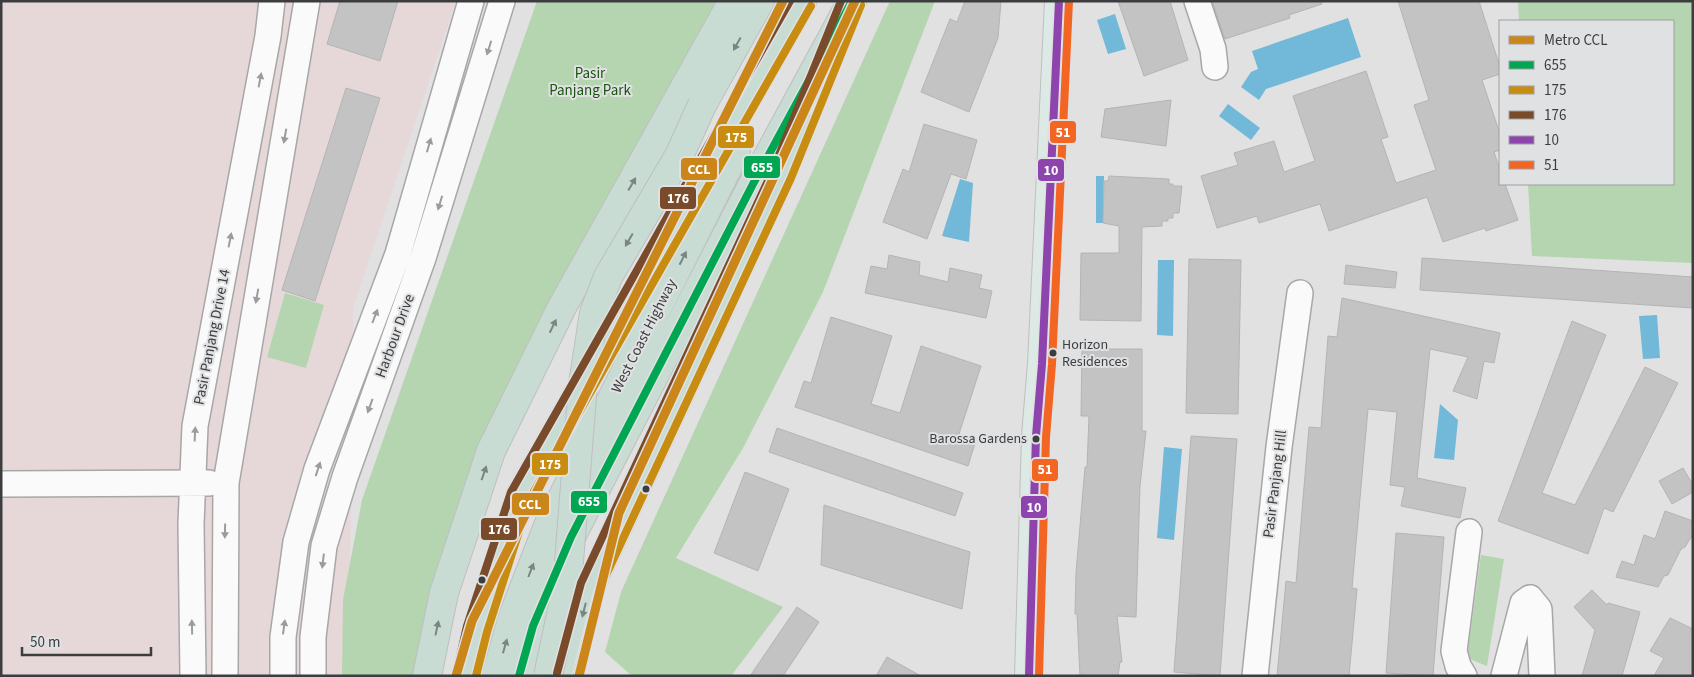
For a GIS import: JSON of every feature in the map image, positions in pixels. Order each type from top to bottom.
[{"type":"highway","points":[[548,676],[567,587],[583,384],[594,313],[608,277],[680,154],[693,99],[733,1]]},
{"type":"highway","points":[[427,676],[444,592],[492,451],[562,307],[693,99],[760,1]]},
{"type":"highway","points":[[466,676],[477,629],[520,496],[803,1]]},
{"type":"highway","name":"West Coast Highway","points":[[519,676],[533,626],[560,564],[603,447],[803,1]]},
{"type":"highway","points":[[567,676],[590,587],[782,174],[851,3]]},
{"type":"highway","name":"West Coast Highway","points":[[496,676],[513,616],[548,526],[603,447],[753,184],[851,3]]},
{"type":"main road","points":[[1029,676],[1036,436],[1042,364],[1060,1]]},
{"type":"street","name":"Pasir Panjang Drive 14","points":[[193,676],[191,524],[195,426],[268,36],[272,1]]},
{"type":"street","points":[[225,676],[226,483],[306,1]]},
{"type":"street","name":"Harbour Drive","points":[[283,676],[283,637],[296,542],[317,469],[398,254],[472,1]]},
{"type":"street","name":"Harbour Drive","points":[[313,676],[313,637],[324,546],[345,477],[423,258],[502,1]]},
{"type":"street","points":[[1197,1],[1213,49],[1215,67]]},
{"type":"street","name":"Pasir Panjang Hill","points":[[1255,676],[1279,447],[1300,293]]},
{"type":"street","points":[[1,484],[226,483]]},
{"type":"street","points":[[1464,676],[1458,666],[1454,651],[1469,532]]},
{"type":"street","points":[[1504,676],[1524,603],[1530,598],[1539,609],[1542,676]]},
{"type":"shaded area","points":[[1,1],[456,1],[353,308],[349,676],[1,676]]},
{"type":"green space","name":"Pasir Panjang Park","points":[[537,1],[724,1],[517,372],[415,676],[342,676],[343,600],[362,500]]},
{"type":"green space","points":[[890,1],[935,1],[823,292],[743,448],[676,558],[783,607],[731,676],[632,676],[605,652],[621,592]]},
{"type":"green space","points":[[1518,1],[1693,1],[1693,263],[1532,256],[1528,185],[1674,185],[1674,20],[1519,20]]},
{"type":"green space","points":[[285,293],[324,305],[306,368],[267,357]]},
{"type":"green space","points":[[1481,555],[1504,559],[1487,666],[1467,658]]},
{"type":"water","points":[[1115,14],[1126,49],[1108,54],[1097,20]]},
{"type":"water","points":[[1348,18],[1361,57],[1266,89],[1259,100],[1241,87],[1251,72],[1258,69],[1252,51]]},
{"type":"water","points":[[1228,104],[1260,128],[1251,140],[1219,116]]},
{"type":"water","points":[[1096,176],[1104,176],[1103,223],[1096,223]]},
{"type":"water","points":[[960,179],[973,183],[969,242],[942,236]]},
{"type":"water","points":[[1158,260],[1174,260],[1173,336],[1157,335]]},
{"type":"water","points":[[1657,315],[1660,358],[1643,359],[1639,316]]},
{"type":"water","points":[[1440,404],[1458,420],[1454,460],[1434,458]]},
{"type":"water","points":[[1164,447],[1182,449],[1174,540],[1157,538]]},
{"type":"building","points":[[340,1],[398,1],[380,61],[327,44]]},
{"type":"building","points":[[965,1],[1001,1],[998,38],[969,112],[921,92],[950,19],[957,22]]},
{"type":"building","points":[[1118,1],[1170,1],[1188,60],[1144,76]]},
{"type":"building","points":[[1212,1],[1321,1],[1322,4],[1289,15],[1290,18],[1225,39]]},
{"type":"building","points":[[1398,1],[1479,1],[1499,64],[1499,74],[1482,80],[1499,131],[1499,150],[1494,152],[1499,167],[1499,185],[1505,185],[1518,220],[1486,231],[1485,228],[1443,242],[1427,197],[1329,231],[1320,204],[1259,223],[1257,216],[1217,228],[1201,176],[1238,165],[1234,153],[1274,141],[1284,172],[1315,161],[1293,96],[1366,71],[1388,137],[1381,139],[1396,183],[1436,170],[1414,105],[1429,100]]},
{"type":"building","points":[[346,88],[380,98],[315,301],[282,290]]},
{"type":"building","points":[[1171,100],[1166,146],[1101,137],[1105,109]]},
{"type":"building","points":[[924,124],[977,140],[966,179],[951,174],[927,239],[883,222],[903,169],[909,172]]},
{"type":"building","points":[[1109,176],[1169,179],[1169,184],[1182,186],[1179,213],[1173,213],[1173,218],[1168,218],[1168,221],[1162,221],[1162,226],[1142,227],[1141,321],[1080,320],[1081,253],[1119,253],[1119,226],[1103,223],[1104,181],[1108,181]]},
{"type":"building","points":[[889,255],[920,262],[919,275],[948,282],[950,268],[982,275],[979,288],[992,291],[986,318],[865,293],[871,266],[887,269]]},
{"type":"building","points":[[1422,258],[1693,277],[1693,308],[1420,290]]},
{"type":"building","points":[[1189,259],[1241,260],[1238,414],[1186,413]]},
{"type":"building","points":[[1346,265],[1397,272],[1395,288],[1344,284]]},
{"type":"building","points":[[1342,298],[1500,333],[1494,363],[1484,361],[1477,399],[1453,391],[1468,357],[1430,349],[1417,478],[1466,488],[1460,518],[1401,506],[1405,487],[1390,485],[1397,412],[1368,409],[1352,588],[1357,589],[1349,676],[1277,676],[1286,581],[1296,583],[1309,427],[1321,428],[1328,336],[1337,337]]},
{"type":"building","points":[[831,317],[892,336],[871,404],[900,413],[921,346],[981,366],[959,434],[976,440],[968,466],[795,407],[804,381],[811,383]]},
{"type":"building","points":[[1572,321],[1606,335],[1542,493],[1575,505],[1645,367],[1678,383],[1613,512],[1604,508],[1588,554],[1498,521]]},
{"type":"building","points":[[1082,349],[1142,349],[1142,431],[1146,431],[1140,486],[1136,617],[1117,616],[1122,662],[1120,662],[1118,676],[1080,676],[1077,614],[1075,614],[1076,573],[1085,467],[1087,467],[1089,416],[1081,416]]},
{"type":"building","points":[[777,428],[963,493],[955,516],[769,452]]},
{"type":"building","points":[[1191,436],[1237,439],[1220,676],[1174,672]]},
{"type":"building","points":[[1683,468],[1693,485],[1693,492],[1672,504],[1659,481]]},
{"type":"building","points":[[745,472],[789,489],[758,571],[714,553]]},
{"type":"building","points":[[824,505],[970,552],[962,609],[821,565]]},
{"type":"building","points":[[1665,511],[1693,521],[1693,534],[1685,547],[1681,549],[1668,575],[1664,576],[1658,587],[1616,577],[1622,561],[1634,565],[1644,535],[1655,539]]},
{"type":"building","points":[[1396,533],[1444,537],[1433,676],[1386,673]]},
{"type":"building","points":[[1592,590],[1607,605],[1608,603],[1640,612],[1622,676],[1582,676],[1595,630],[1574,607]]},
{"type":"building","points":[[797,607],[819,622],[783,676],[750,676]]},
{"type":"building","points":[[1670,618],[1693,629],[1693,676],[1654,676],[1664,658],[1650,651]]},
{"type":"building","points":[[887,657],[921,676],[876,676]]},
{"type":"metro line","name":"CCL","points":[[456,676],[472,621],[783,1]]},
{"type":"metro line","name":"CCL","points":[[579,676],[619,513],[855,1]]},
{"type":"transit line","name":"176","points":[[456,674],[467,626],[511,492],[790,1]]},
{"type":"transit line","name":"176","points":[[557,673],[581,583],[773,170],[841,1]]},
{"type":"transit line","name":"655","points":[[519,676],[533,626],[571,537],[753,184],[852,1]]},
{"type":"transit line","name":"10","points":[[1029,676],[1036,436],[1042,364],[1059,1]]},
{"type":"transit line","name":"51","points":[[1039,676],[1046,437],[1052,364],[1069,1]]},
{"type":"transit line","name":"175","points":[[577,676],[599,590],[791,178],[861,5]]},
{"type":"transit line","name":"175","points":[[476,676],[487,632],[529,500],[811,6]]},
{"type":"place","name":"Horizon Residences","points":[[1053,353]]},
{"type":"place","name":"Barossa Gardens","points":[[1036,439]]}]
